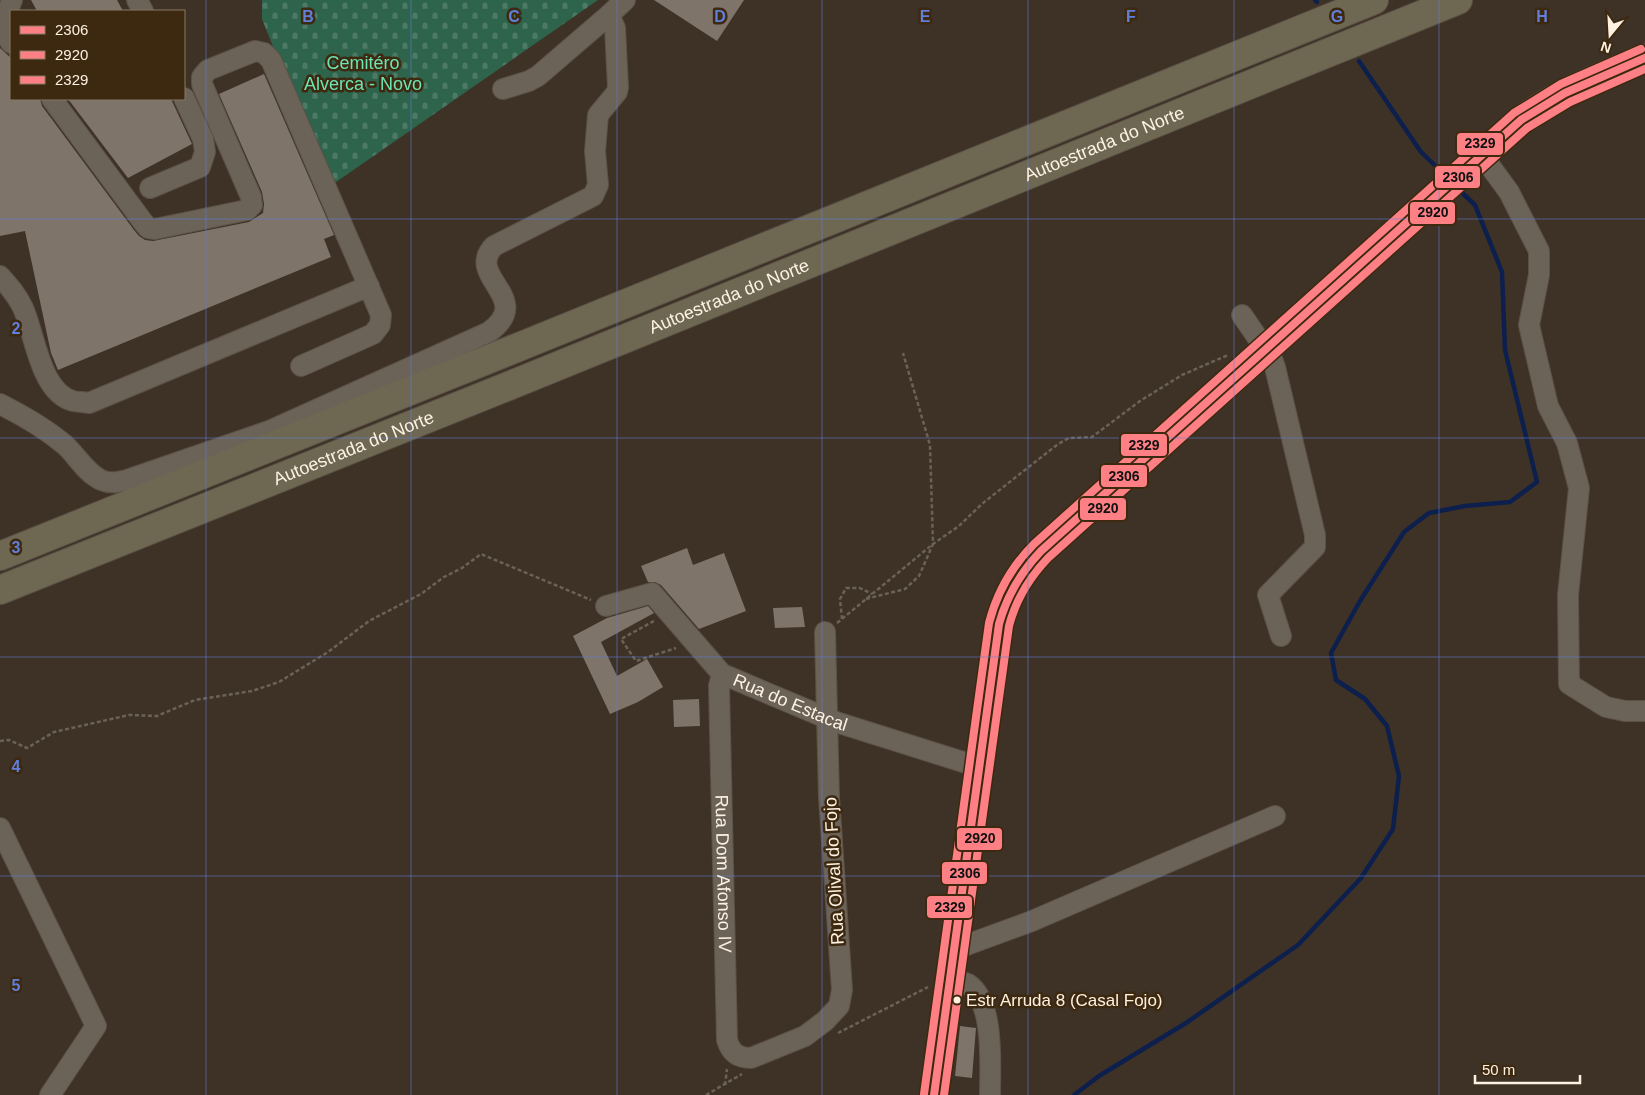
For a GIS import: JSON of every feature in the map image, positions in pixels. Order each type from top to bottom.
[{"type":"highway","name":"Autoestrada do Norte","points":[[0,556],[1374,0]]},
{"type":"highway","name":"Autoestrada do Norte","points":[[0,590],[1458,0]]},
{"type":"main road","points":[[934,1095],[999,624],[1009,595],[1021,573],[1041,551],[1261,344],[1455,181],[1510,129],[1542,105],[1586,82],[1645,58]]},
{"type":"street","points":[[10,42],[5,28],[5,17],[12,0]]},
{"type":"street","points":[[503,89],[529,81],[538,76],[625,0]]},
{"type":"street","points":[[0,404],[43,429],[64,445],[92,474],[106,482],[115,482],[127,480],[269,430],[489,332],[502,320],[505,312],[505,302],[486,265],[489,251],[494,246],[537,223],[587,201],[597,191],[599,178],[595,151],[598,116],[617,92],[618,87],[615,28],[609,15]]},
{"type":"street","points":[[53,100],[148,228],[155,229],[247,210],[252,205],[251,197],[202,84],[202,77],[208,70],[255,51],[264,53],[271,60],[381,315],[380,325],[373,334],[301,366]]},
{"type":"street","points":[[150,188],[200,166],[205,152],[203,139],[185,100]]},
{"type":"street","points":[[1482,155],[1509,192],[1540,251],[1539,275],[1529,325],[1548,406],[1567,442],[1579,488],[1568,595],[1569,684],[1606,706],[1625,711],[1645,711]]},
{"type":"street","points":[[0,276],[15,293],[23,308],[48,379],[56,391],[72,400],[89,402],[368,286]]},
{"type":"street","points":[[1242,315],[1275,367],[1316,542],[1309,555],[1268,595],[1281,636]]},
{"type":"street","name":"Rua do Estacal","points":[[606,606],[652,593],[722,674],[827,718],[979,767]]},
{"type":"street","name":"Rua Olival do Fojo","points":[[751,1058],[805,1036],[824,1021],[838,1006],[842,990],[831,834],[825,632]]},
{"type":"street","name":"Rua Dom Afonso IV","points":[[722,674],[719,686],[727,1040],[734,1054],[742,1058],[751,1058]]},
{"type":"street","points":[[953,950],[1032,921],[1275,816]]},
{"type":"street","points":[[0,828],[96,1026],[50,1095]]},
{"type":"street","points":[[949,980],[965,982],[980,1000],[989,1031],[990,1095]]},
{"type":"path","points":[[825,632],[933,544],[959,526],[983,502],[1058,444],[1069,438],[1092,437],[1140,402],[1182,375],[1261,344]]},
{"type":"path","points":[[865,600],[905,589],[919,576],[933,544],[930,445],[903,353]]},
{"type":"path","points":[[0,741],[9,740],[27,748],[54,732],[129,715],[157,716],[195,700],[252,691],[279,682],[328,652],[369,621],[421,594],[481,554],[606,606]]},
{"type":"path","points":[[842,619],[840,598],[846,588],[860,588],[872,594]]},
{"type":"path","points":[[669,613],[620,639],[636,661],[694,642]]},
{"type":"path","points":[[835,1034],[926,988],[949,980]]},
{"type":"path","points":[[706,1095],[735,1079],[748,1069],[751,1058]]},
{"type":"green space","name":"Cemitéro Alverca - Novo","points":[[262,0],[598,0],[329,187],[262,19]]},
{"type":"building","points":[[31,0],[117,0],[122,10],[36,10]]},
{"type":"building","points":[[654,0],[744,0],[717,41]]},
{"type":"building","points":[[0,48],[10,57],[10,100],[40,100],[42,106],[134,230],[145,240],[153,241],[249,222],[263,213],[262,192],[219,94],[264,74],[334,235],[324,239],[331,257],[58,370],[51,353],[25,231],[0,236]]},
{"type":"building","points":[[69,100],[171,100],[192,144],[128,178]]},
{"type":"building","points":[[687,548],[693,565],[724,553],[746,611],[699,629],[661,585],[655,582],[648,582],[641,566]]},
{"type":"building","points":[[648,606],[654,613],[601,642],[617,676],[647,659],[663,687],[638,702],[610,714],[573,636],[607,618]]},
{"type":"building","points":[[802,607],[805,627],[775,628],[773,608]]},
{"type":"building","points":[[699,699],[700,726],[674,727],[673,700]]},
{"type":"building","points":[[960,1026],[976,1028],[972,1078],[955,1076]]},
{"type":"waterway","points":[[1359,61],[1421,152],[1447,177]]},
{"type":"waterway","points":[[1074,1095],[1099,1076],[1186,1023],[1298,945],[1361,878],[1393,829],[1399,776],[1387,726],[1365,699],[1336,680],[1331,653],[1360,601],[1404,532],[1429,513],[1465,506],[1510,502],[1537,482],[1505,350],[1502,272],[1475,205],[1457,188]]},
{"type":"transit line","name":"2329","points":[[924,1094],[989,623],[996,601],[1012,570],[1034,544],[1514,113],[1561,84],[1641,49]]},
{"type":"transit line","name":"2306","points":[[934,1095],[999,624],[1006,603],[1027,567],[1041,551],[1521,120],[1565,93],[1645,58]]},
{"type":"transit line","name":"2920","points":[[944,1095],[1009,626],[1015,607],[1029,581],[1048,558],[1527,128],[1570,102],[1645,69]]},
{"type":"place","name":"Estr Arruda 8 (Casal Fojo)","points":[[957,1000]]}]
